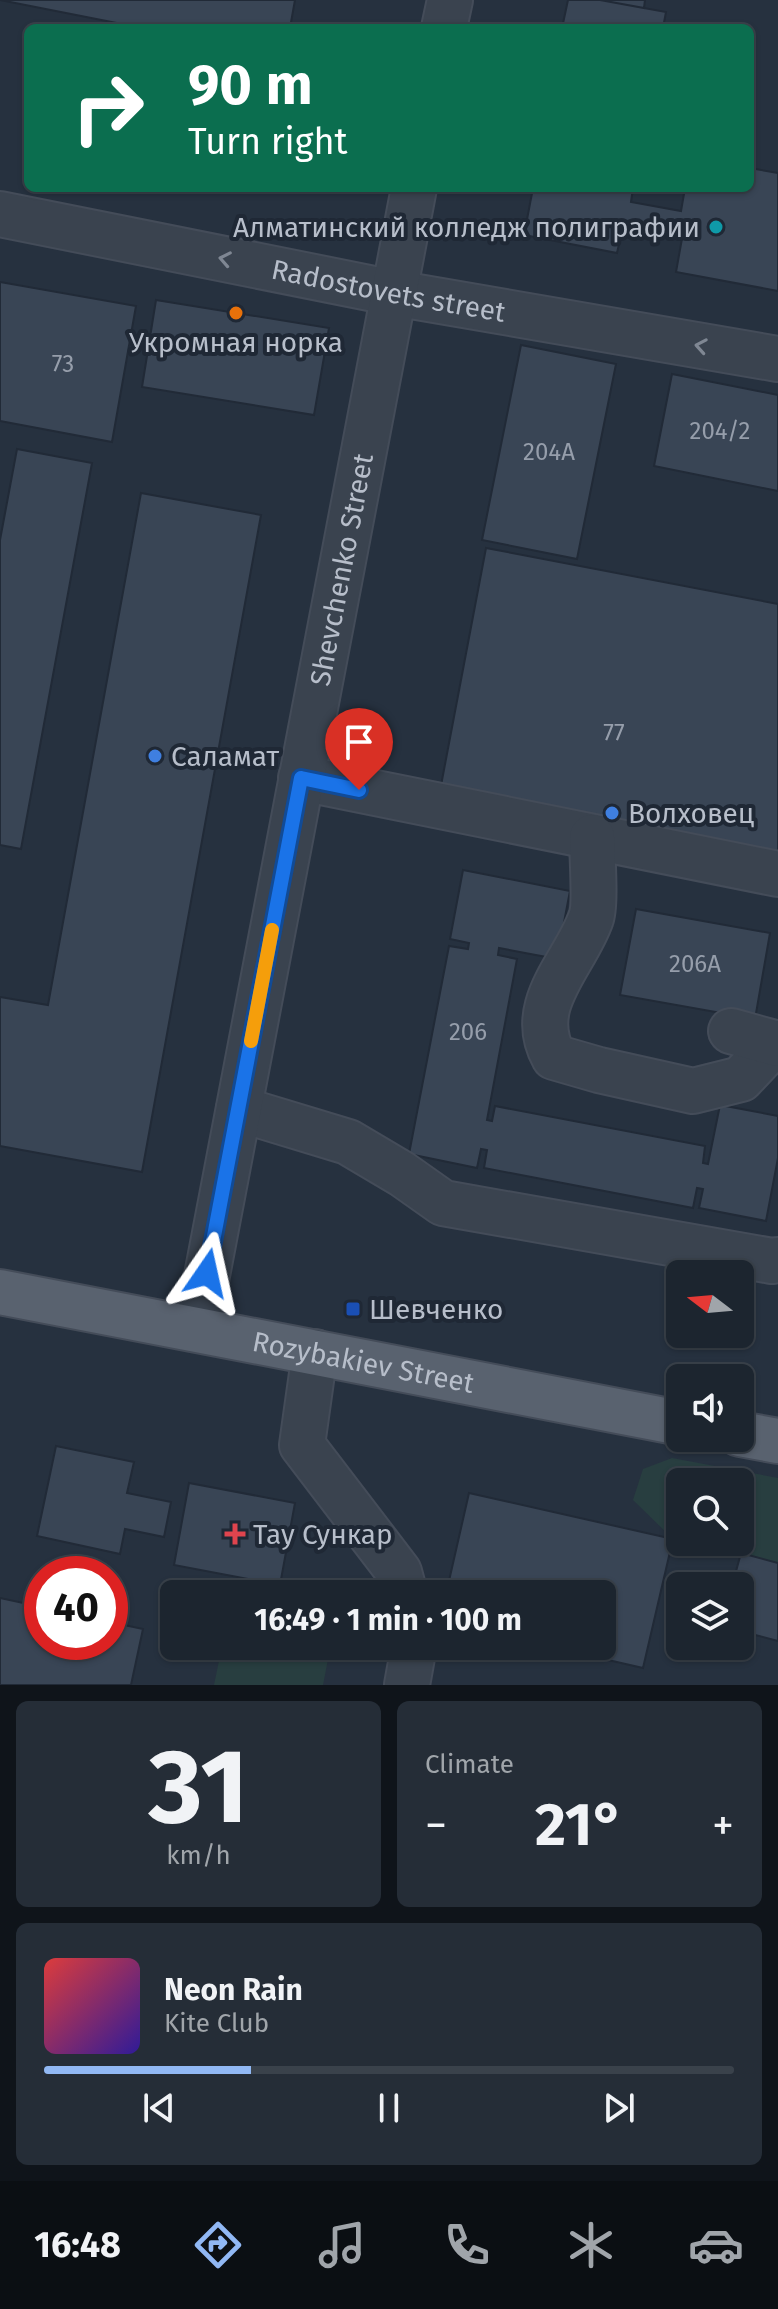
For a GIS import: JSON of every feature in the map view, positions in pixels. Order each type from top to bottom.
[{"type":"main road","name":"Rozybakiev Street","points":[[0,1292],[666,1420]]},
{"type":"main road","points":[[754,1437],[778,1441]]},
{"type":"street","points":[[445,24],[450,0]]},
{"type":"street","name":"Shevchenko Street","points":[[197,1328],[413,192]]},
{"type":"street","name":"Radostovets street","points":[[0,214],[394,293],[778,359]]},
{"type":"street","points":[[301,778],[778,874]]},
{"type":"street","points":[[592,837],[593,916],[553,987],[544,1028],[554,1057],[693,1091],[741,1079],[777,1044]]},
{"type":"street","points":[[731,1031],[777,1044]]},
{"type":"street","points":[[239,1109],[348,1142],[443,1203],[778,1260]]},
{"type":"street","points":[[315,1352],[302,1445],[399,1572],[401,1580]]},
{"type":"street","points":[[407,1685],[411,1660]]},
{"type":"green space","points":[[672,1458],[725,1468],[666,1468],[666,1532],[633,1500],[643,1469]]},
{"type":"green space","points":[[754,1473],[778,1478],[778,1563],[748,1556],[754,1556]]},
{"type":"green space","points":[[219,1660],[328,1660],[323,1685],[214,1685]]},
{"type":"building","points":[[0,0],[295,0],[291,24],[122,24]]},
{"type":"building","points":[[568,0],[600,0],[666,12],[664,24],[563,24]]},
{"type":"building","points":[[600,0],[645,0],[644,8]]},
{"type":"building","name":"Алматинский колледж полиграфии","points":[[754,169],[778,173],[778,291],[676,272],[683,233],[624,222],[617,253],[524,235],[532,192],[632,192],[631,202],[681,211],[684,192],[754,192]]},
{"type":"building","points":[[0,282],[136,306],[112,442],[0,421]]},
{"type":"building","points":[[156,300],[329,328],[314,415],[142,387]]},
{"type":"building","points":[[521,345],[616,364],[577,559],[482,540]]},
{"type":"building","points":[[672,374],[778,395],[778,491],[654,466]]},
{"type":"building","points":[[17,449],[92,463],[21,849],[0,845],[0,540]]},
{"type":"building","name":"Саламат","points":[[141,493],[261,515],[142,1172],[0,1146],[0,997],[48,1005]]},
{"type":"building","points":[[486,548],[778,604],[778,861],[439,796]]},
{"type":"building","points":[[463,870],[570,891],[557,959],[499,948],[498,955],[517,959],[487,1120],[492,1121],[495,1106],[705,1146],[703,1163],[708,1164],[720,1105],[778,1116],[778,1158],[766,1221],[699,1208],[703,1189],[697,1188],[693,1208],[484,1168],[487,1150],[481,1149],[477,1168],[409,1154],[449,946],[468,949],[469,943],[450,939]]},
{"type":"building","points":[[636,909],[770,933],[755,1019],[620,995]]},
{"type":"building","points":[[56,1446],[134,1462],[127,1493],[171,1502],[164,1537],[125,1529],[120,1554],[37,1536]]},
{"type":"building","name":"Тау Сункар","points":[[189,1483],[295,1503],[281,1580],[254,1580],[174,1565]]},
{"type":"building","points":[[469,1493],[666,1537],[666,1556],[669,1556],[643,1668],[608,1660],[616,1660],[616,1580],[449,1580]]},
{"type":"building","points":[[740,1556],[778,1563],[778,1641],[754,1635],[754,1572],[736,1572]]},
{"type":"building","points":[[0,1598],[24,1603],[24,1660],[128,1660],[128,1626],[143,1629],[131,1685],[0,1685]]},
{"type":"slow traffic","points":[[251,1041],[272,930]]},
{"type":"place","name":"Алматинский колледж полиграфии","points":[[716,227]]},
{"type":"place","name":"Укромная норка","points":[[236,313]]},
{"type":"place","name":"Саламат","points":[[155,756]]},
{"type":"place","name":"Волховец","points":[[612,813]]},
{"type":"place","name":"Шевченко","points":[[353,1309]]},
{"type":"place","name":"Тау Сункар","points":[[235,1534]]},
{"type":"route","points":[[207,1273],[301,778],[359,790]]}]
